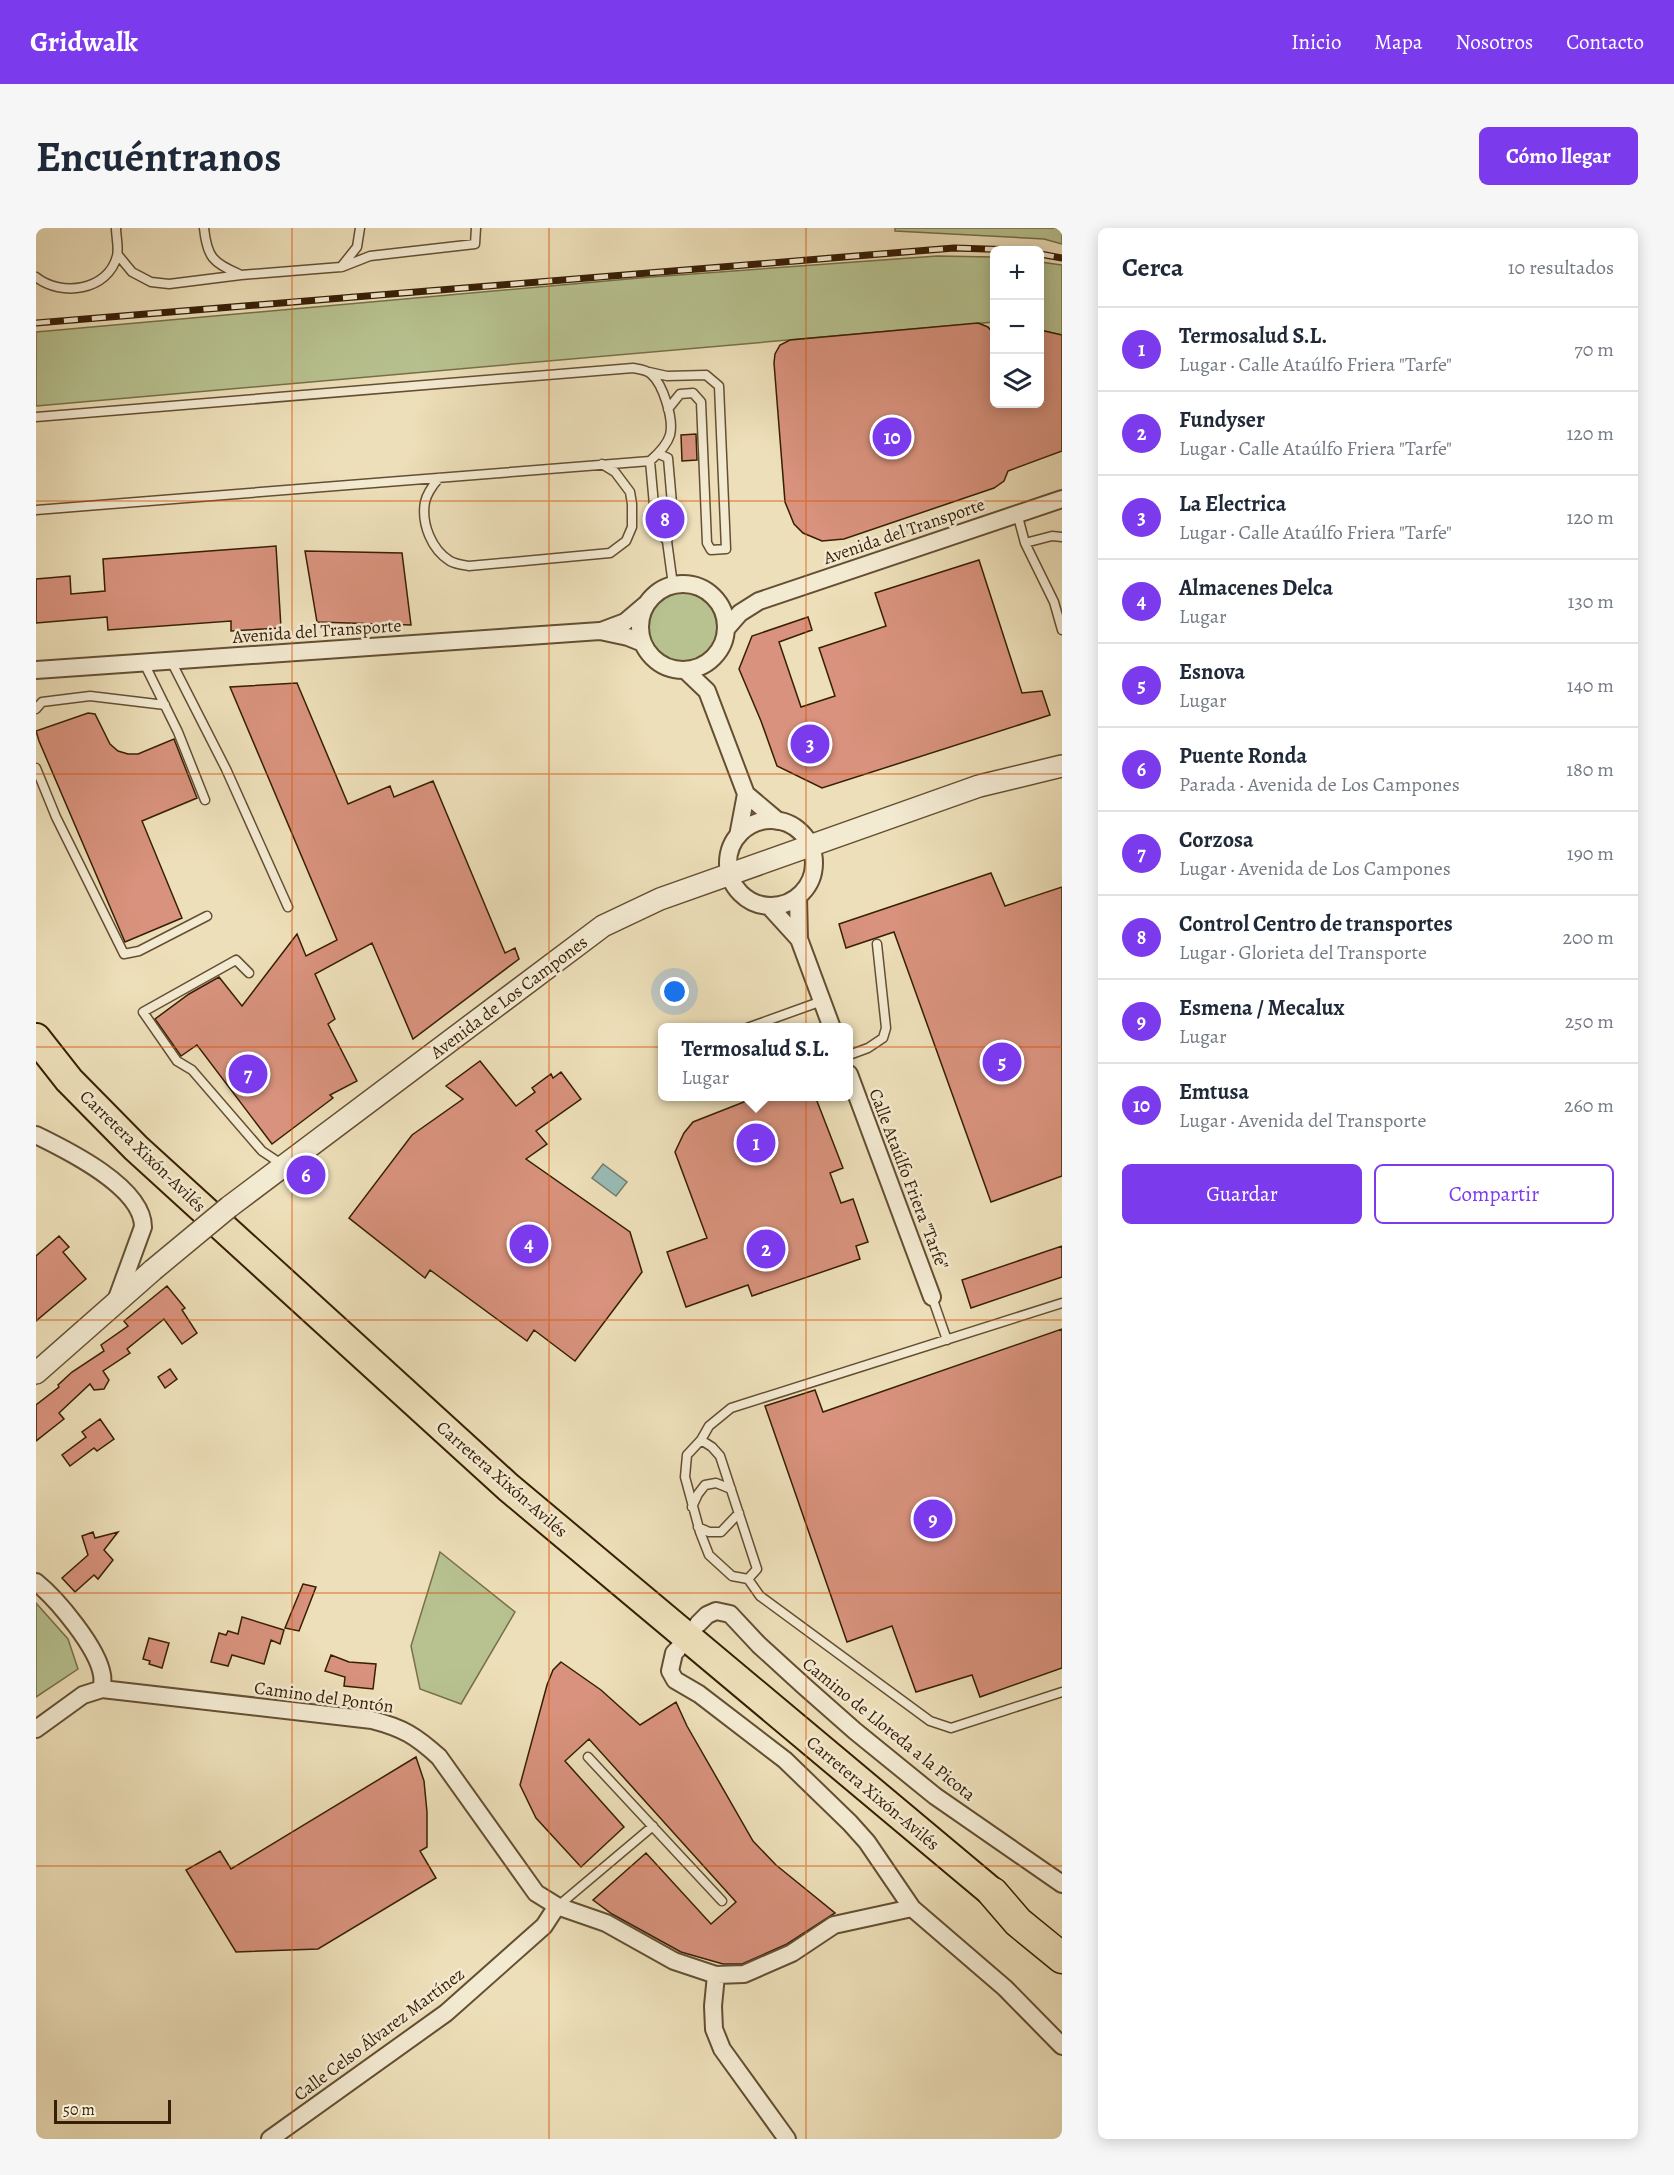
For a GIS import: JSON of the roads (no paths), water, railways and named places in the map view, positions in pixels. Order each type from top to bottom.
[{"type":"highway","name":"Carretera Xixón-Avilés","points":[[36,1038],[69,1080],[136,1148],[508,1487],[993,1893]]},
{"type":"highway","points":[[993,1893],[1030,1914],[1062,1941]]},
{"type":"highway","points":[[993,1893],[1018,1922],[1062,1958]]},
{"type":"street","name":"Avenida del Transporte","points":[[759,601],[1062,499]]},
{"type":"street","points":[[600,631],[625,622],[654,595],[673,585],[698,586],[709,592],[723,610],[726,630],[724,641],[712,660],[707,691]]},
{"type":"street","points":[[717,601],[759,601]]},
{"type":"street","points":[[726,630],[740,613],[759,601]]},
{"type":"street","points":[[647,603],[640,623],[643,643],[650,655],[672,669],[685,670],[699,667],[712,660]]},
{"type":"street","name":"Avenida del Transporte","points":[[36,670],[600,631]]},
{"type":"street","points":[[600,631],[643,643]]},
{"type":"street","points":[[685,670],[707,691],[746,794],[778,820],[797,830],[811,846],[814,860],[813,874],[807,887],[798,897],[780,906],[756,904],[735,887],[730,875],[728,861],[731,848],[738,836],[746,794]]},
{"type":"street","name":"Avenida de Los Campones","points":[[36,1373],[153,1269],[229,1207],[603,926],[660,899],[979,786],[1062,766]]},
{"type":"street","points":[[738,836],[750,826],[763,821],[778,820]]},
{"type":"street","points":[[798,897],[799,939],[830,1023]]},
{"type":"street","points":[[770,906],[799,939]]},
{"type":"street","name":"Calle Ataúlfo Friera \"Tarfe\"","points":[[853,1085],[932,1297]]},
{"type":"street","points":[[36,1134],[103,1171],[136,1205],[143,1217],[143,1227],[116,1301]]},
{"type":"street","points":[[36,1582],[69,1616],[95,1654],[102,1675],[102,1689],[83,1695],[36,1729]]},
{"type":"street","name":"Camino de Lloreda a la Picota","points":[[698,1624],[707,1615],[716,1611],[730,1614],[759,1645],[855,1731],[935,1796],[1062,1884]]},
{"type":"street","points":[[678,1648],[674,1653],[670,1671],[675,1680],[699,1694],[784,1760],[850,1822],[867,1842],[912,1908],[1005,1988],[1062,2046]]},
{"type":"street","name":"Camino del Pontón","points":[[102,1689],[345,1716],[397,1726],[420,1740],[439,1757],[536,1893],[557,1906],[606,1923],[674,1961],[716,1975]]},
{"type":"street","name":"Calle Celso Álvarez Martínez","points":[[270,2139],[446,2013],[544,1926],[557,1906]]},
{"type":"street","points":[[787,2139],[722,2049],[714,2029],[713,2006],[716,1975],[744,1974],[792,1953],[834,1925],[912,1908]]},
{"type":"lane","points":[[36,277],[64,288],[81,288],[96,283],[109,272],[118,255],[116,228]]},
{"type":"lane","points":[[204,228],[211,255],[220,266],[241,275]]},
{"type":"lane","points":[[341,267],[357,247],[360,228]]},
{"type":"lane","points":[[118,255],[132,272],[151,282],[169,284],[241,275],[341,267],[370,256],[475,244],[477,228]]},
{"type":"lane","points":[[36,417],[633,368],[667,376],[706,375],[719,386],[726,549],[711,550],[707,543],[701,402],[693,393],[680,394],[669,409]]},
{"type":"lane","points":[[36,510],[650,461],[659,454],[670,434],[669,409],[660,385],[650,372]]},
{"type":"lane","points":[[659,454],[669,458],[674,526],[667,542]]},
{"type":"lane","points":[[650,461],[656,527],[667,542],[673,585]]},
{"type":"lane","points":[[439,477],[430,489],[425,503],[429,537],[437,549],[452,562],[469,566],[610,553],[626,542],[632,527],[630,492],[615,472],[602,464]]},
{"type":"lane","points":[[1016,513],[1025,543],[1054,602],[1062,630]]},
{"type":"lane","points":[[1025,543],[1052,536],[1062,537]]},
{"type":"lane","points":[[171,661],[226,769],[288,907]]},
{"type":"lane","points":[[144,663],[178,732],[205,800]]},
{"type":"lane","points":[[36,709],[42,702],[90,696],[165,705]]},
{"type":"lane","points":[[36,768],[56,818],[124,954],[139,951],[207,916]]},
{"type":"lane","points":[[853,1054],[883,1038],[886,1028],[877,944]]},
{"type":"lane","points":[[249,973],[236,960],[143,1012],[177,1061],[192,1070],[262,1151],[283,1166]]},
{"type":"lane","points":[[761,1023],[822,1001]]},
{"type":"lane","points":[[932,1297],[948,1340]]},
{"type":"lane","points":[[1062,1302],[731,1408],[709,1426],[701,1440],[687,1455],[685,1477],[698,1527],[709,1555],[732,1576],[748,1579],[760,1596],[930,1721],[951,1728],[1062,1692]]},
{"type":"lane","points":[[701,1440],[720,1456],[757,1569],[748,1579]]},
{"type":"lane","points":[[692,1507],[705,1485],[716,1483],[731,1489]]},
{"type":"lane","points":[[698,1527],[709,1532],[722,1532],[739,1513]]},
{"type":"lane","points":[[588,1757],[722,1901]]},
{"type":"lane","points":[[557,1906],[653,1826]]},
{"type":"water","points":[[603,1164],[627,1182],[616,1196],[592,1178]]},
{"type":"railway","points":[[36,323],[954,248],[990,249]]},
{"type":"railway","points":[[1044,255],[1062,258]]},
{"type":"place","name":"Emtusa","points":[[892,437]]},
{"type":"place","name":"Control Centro de transportes","points":[[665,519]]},
{"type":"place","name":"La Electrica","points":[[810,744]]},
{"type":"place","name":"Esnova","points":[[1002,1062]]},
{"type":"place","name":"Corzosa","points":[[248,1074]]},
{"type":"place","name":"Termosalud S.L.","points":[[756,1143]]},
{"type":"place","name":"Puente Ronda","points":[[306,1175]]},
{"type":"place","name":"Almacenes Delca","points":[[529,1244]]},
{"type":"place","name":"Fundyser","points":[[766,1249]]},
{"type":"place","name":"Esmena / Mecalux","points":[[933,1519]]}]
